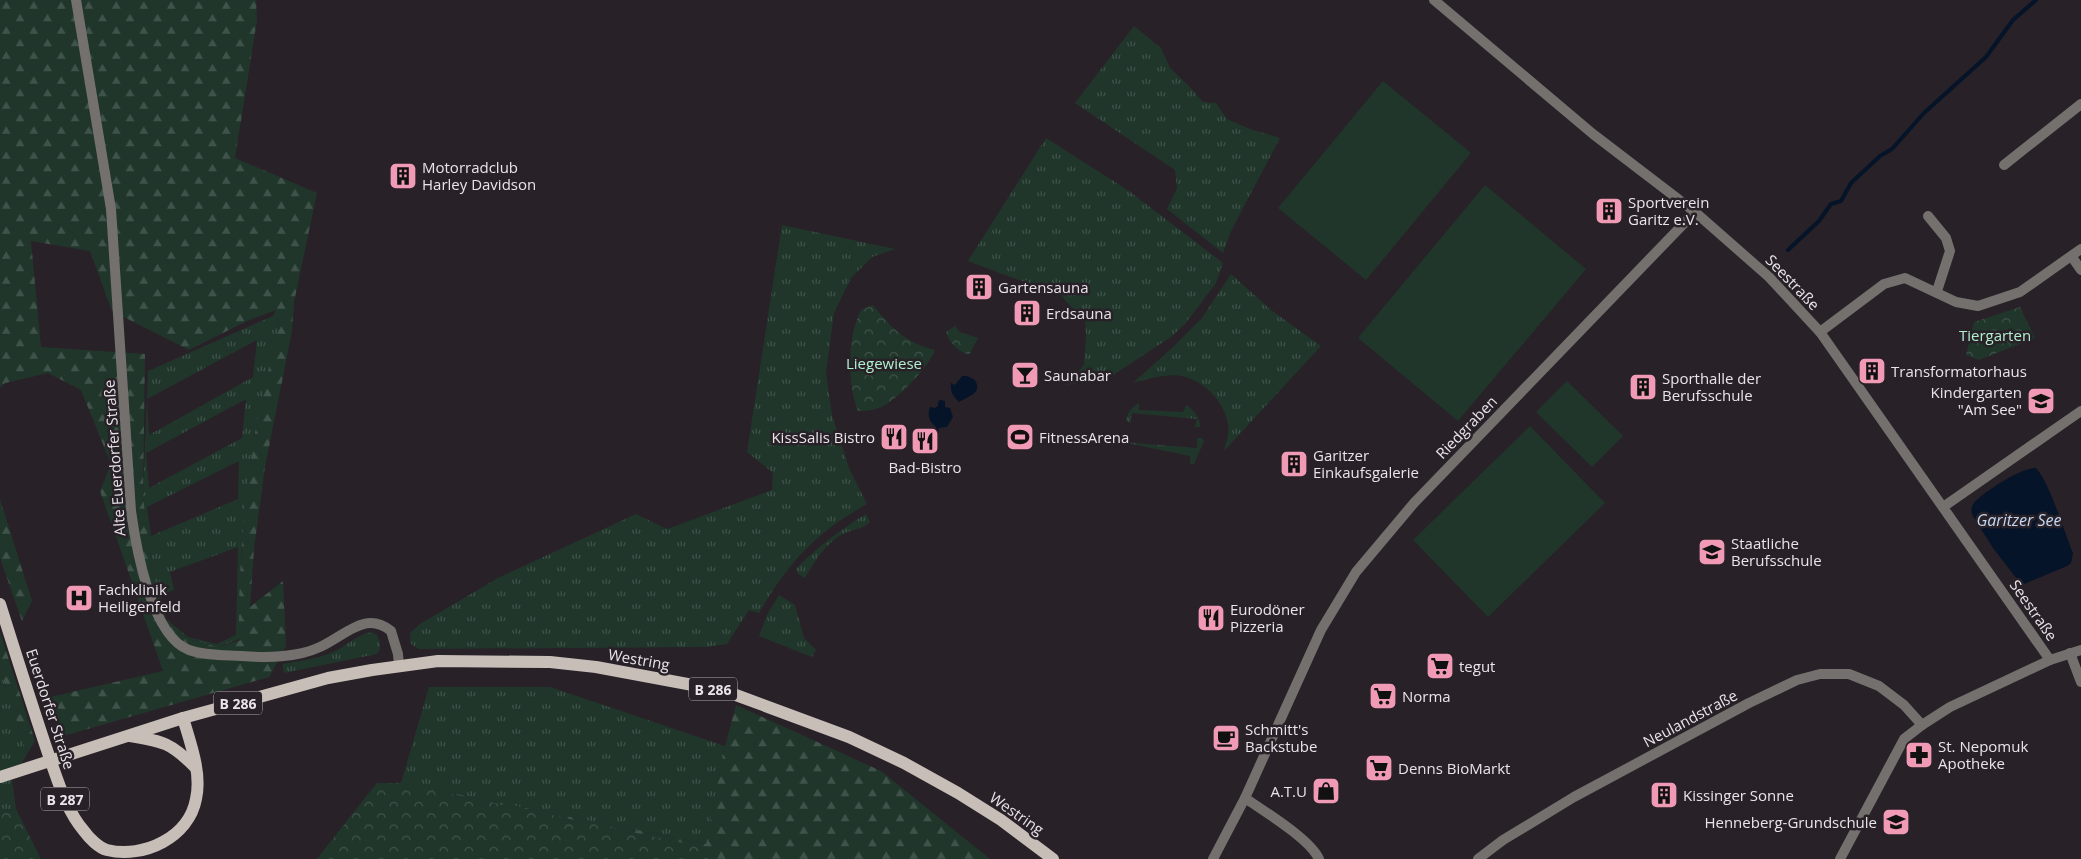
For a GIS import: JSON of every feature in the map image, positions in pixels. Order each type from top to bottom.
[{"type":"main road","name":"Euerdorfer Straße","points":[[0,604],[64,797],[83,831],[104,855],[148,850],[179,832],[189,820],[196,799],[196,767],[183,718]]},
{"type":"main road","name":"Westring","points":[[183,718],[328,678],[438,662],[550,662],[596,667],[725,691],[849,738],[904,763],[1001,820],[1053,859]]},
{"type":"main road","name":"B 286","points":[[0,777],[183,718]]},
{"type":"main road","points":[[127,736],[167,744],[176,749],[196,767]]},
{"type":"street","name":"Alte Euerdorfer Straße","points":[[76,0],[112,209],[131,511],[143,574],[165,628],[176,642],[188,650],[202,653],[257,657],[292,655],[319,648],[359,625],[377,622],[391,631],[398,654],[399,667]]},
{"type":"street","name":"Seestraße","points":[[1434,0],[1593,134],[1695,212],[1770,277],[1820,332],[2050,660]]},
{"type":"street","points":[[2004,164],[2081,104]]},
{"type":"street","name":"Riedgraben","points":[[1213,859],[1245,798],[1321,630],[1356,572],[1414,503],[1695,212]]},
{"type":"street","points":[[1928,216],[1946,238],[1950,251],[1937,292]]},
{"type":"street","points":[[1820,332],[1884,284],[1905,278],[1956,302],[1978,306],[2020,292],[2081,249]]},
{"type":"street","points":[[2072,257],[2081,270]]},
{"type":"street","points":[[1943,507],[2081,411]]},
{"type":"street","points":[[1840,859],[1904,739],[1950,707],[2050,660],[2081,650]]},
{"type":"street","points":[[2070,653],[2081,682]]},
{"type":"street","name":"Neulandstraße","points":[[1478,859],[1503,840],[1574,797],[1749,703],[1797,680],[1820,674],[1849,674],[1879,686],[1904,706],[1922,725]]},
{"type":"street","points":[[1245,798],[1283,824],[1316,852],[1320,859]]},
{"type":"green space","points":[[0,0],[256,0],[257,20],[235,158],[317,193],[294,302],[292,331],[265,467],[254,549],[250,607],[283,581],[286,646],[269,677],[60,737],[50,697],[163,671],[100,491],[111,464],[81,390],[48,373],[5,383],[0,388]],"holes":[[[31,241],[90,251],[112,311],[189,350],[247,321],[276,310],[273,316],[280,321],[257,419],[245,510],[240,588],[239,639],[241,640],[218,647],[188,639],[164,622],[151,562],[143,496],[145,354],[41,347]]]},
{"type":"green space","points":[[1134,26],[1161,48],[1170,68],[1203,102],[1216,103],[1227,119],[1250,129],[1280,138],[1231,231],[1223,253],[1167,209],[1177,188],[1175,170],[1075,103]]},
{"type":"green space","points":[[1383,81],[1471,153],[1366,280],[1278,208]]},
{"type":"green space","points":[[1046,138],[1129,191],[1223,263],[1216,283],[1185,324],[1171,337],[1110,377],[1067,385],[1084,365],[1085,316],[1071,307],[1058,292],[968,261]]},
{"type":"green space","points":[[1485,185],[1586,269],[1458,421],[1358,338]]},
{"type":"green space","points":[[782,225],[895,249],[872,257],[851,278],[834,313],[826,373],[832,415],[849,468],[867,504],[833,526],[805,550],[781,579],[759,613],[749,610],[727,644],[706,647],[419,649],[411,644],[410,633],[420,624],[498,578],[636,514],[667,529],[772,490],[773,473],[747,452]]},
{"type":"green space","points":[[1231,274],[1271,310],[1321,346],[1224,451],[1228,430],[1226,416],[1219,401],[1201,384],[1186,377],[1173,375],[1133,383],[1202,318]]},
{"type":"green space","name":"Liegewiese","points":[[873,305],[893,328],[907,339],[935,350],[920,373],[891,401],[879,408],[858,411],[854,400],[850,374],[851,346],[856,321],[861,310]]},
{"type":"green space","name":"Tiergarten","points":[[2020,307],[2035,338],[1979,360],[1966,355],[1974,322]]},
{"type":"green space","points":[[273,316],[280,321],[255,432],[241,553],[239,639],[218,647],[188,639],[164,622],[151,562],[143,496],[148,371]],"holes":[[[257,340],[253,377],[149,435],[147,399]],[[246,399],[242,438],[149,488],[146,453]],[[239,461],[238,499],[151,536],[147,507]],[[238,547],[236,635],[217,644],[188,637],[166,619],[160,595],[174,590],[170,572]]]},
{"type":"green space","name":"Liegewiese","points":[[955,326],[960,332],[978,338],[969,355],[955,346],[946,332]]},
{"type":"green space","points":[[1567,381],[1623,436],[1592,467],[1536,412]]},
{"type":"green space","points":[[1139,403],[1139,410],[1183,412],[1186,405],[1196,414],[1200,427],[1195,427],[1197,419],[1132,413],[1130,423],[1126,421],[1127,415]]},
{"type":"green space","points":[[1530,426],[1605,503],[1488,617],[1413,540]]},
{"type":"green space","points":[[1197,438],[1202,438],[1204,441],[1194,464],[1190,464],[1190,456],[1122,442],[1197,448]]},
{"type":"green space","points":[[0,499],[32,601],[22,621],[0,558]]},
{"type":"green space","points":[[866,514],[870,522],[832,541],[817,559],[805,578],[798,574],[796,569],[812,553]]},
{"type":"green space","points":[[779,595],[795,605],[804,638],[816,650],[812,657],[759,636],[767,615]]},
{"type":"green space","points":[[0,632],[35,741],[27,754],[2,675],[0,675]]},
{"type":"green space","points":[[372,632],[377,635],[380,642],[380,649],[377,654],[284,673],[282,664],[308,660],[327,654],[338,650],[362,635]]},
{"type":"green space","points":[[0,675],[2,675],[27,754],[12,780],[16,809],[0,814]]},
{"type":"green space","points":[[429,687],[550,687],[725,746],[706,844],[401,783]]},
{"type":"green space","points":[[736,705],[881,771],[990,859],[317,859],[377,783],[401,783],[706,844],[725,746]]},
{"type":"green space","points":[[377,783],[401,783],[707,848],[708,859],[317,859]]},
{"type":"green space","points":[[16,809],[41,859],[0,859],[0,814]]},
{"type":"water","points":[[962,376],[975,380],[977,388],[976,392],[959,402],[952,393],[951,383],[955,385]]},
{"type":"water","points":[[940,400],[945,401],[945,407],[950,408],[953,417],[947,427],[939,428],[938,432],[935,431],[936,427],[930,420],[929,413],[930,407],[935,408],[938,406]]},
{"type":"water","name":"Garitzer See","points":[[2036,468],[2051,496],[2073,553],[2071,563],[2067,566],[2024,584],[2020,583],[1993,548],[1974,518],[1971,509],[1979,498],[1994,487],[2013,476]]},
{"type":"waterway","points":[[1788,250],[1819,221],[1831,204],[1841,201],[1851,183],[1880,156],[1892,149],[1924,113],[1986,57],[2013,20],[2036,0]]},
{"type":"place","name":"Motorradclub Harley Davidson","points":[[403,176]]},
{"type":"place","name":"Sportverein Garitz e.V.","points":[[1609,211]]},
{"type":"place","name":"Gartensauna","points":[[979,287]]},
{"type":"place","name":"Erdsauna","points":[[1027,313]]},
{"type":"place","name":"Transformatorhaus","points":[[1872,371]]},
{"type":"place","name":"Saunabar","points":[[1025,375]]},
{"type":"place","name":"Sporthalle der Berufsschule","points":[[1643,387]]},
{"type":"place","name":"Kindergarten \"Am See\"","points":[[2041,401]]},
{"type":"place","name":"KissSalis Bistro","points":[[894,437]]},
{"type":"place","name":"FitnessArena","points":[[1020,437]]},
{"type":"place","name":"Bad-Bistro","points":[[925,441]]},
{"type":"place","name":"Garitzer Einkaufsgalerie","points":[[1294,464]]},
{"type":"place","name":"Staatliche Berufsschule","points":[[1712,552]]},
{"type":"place","name":"Fachklinik Heiligenfeld","points":[[79,598]]},
{"type":"place","name":"Eurodöner Pizzeria","points":[[1211,618]]},
{"type":"place","name":"tegut","points":[[1440,666]]},
{"type":"place","name":"Norma","points":[[1383,696]]},
{"type":"place","name":"Schmitt's Backstube","points":[[1226,738]]},
{"type":"place","name":"St. Nepomuk Apotheke","points":[[1919,755]]},
{"type":"place","name":"Denns BioMarkt","points":[[1379,768]]},
{"type":"place","name":"A.T.U","points":[[1326,791]]},
{"type":"place","name":"Kissinger Sonne","points":[[1664,795]]},
{"type":"place","name":"Henneberg-Grundschule","points":[[1896,822]]}]
